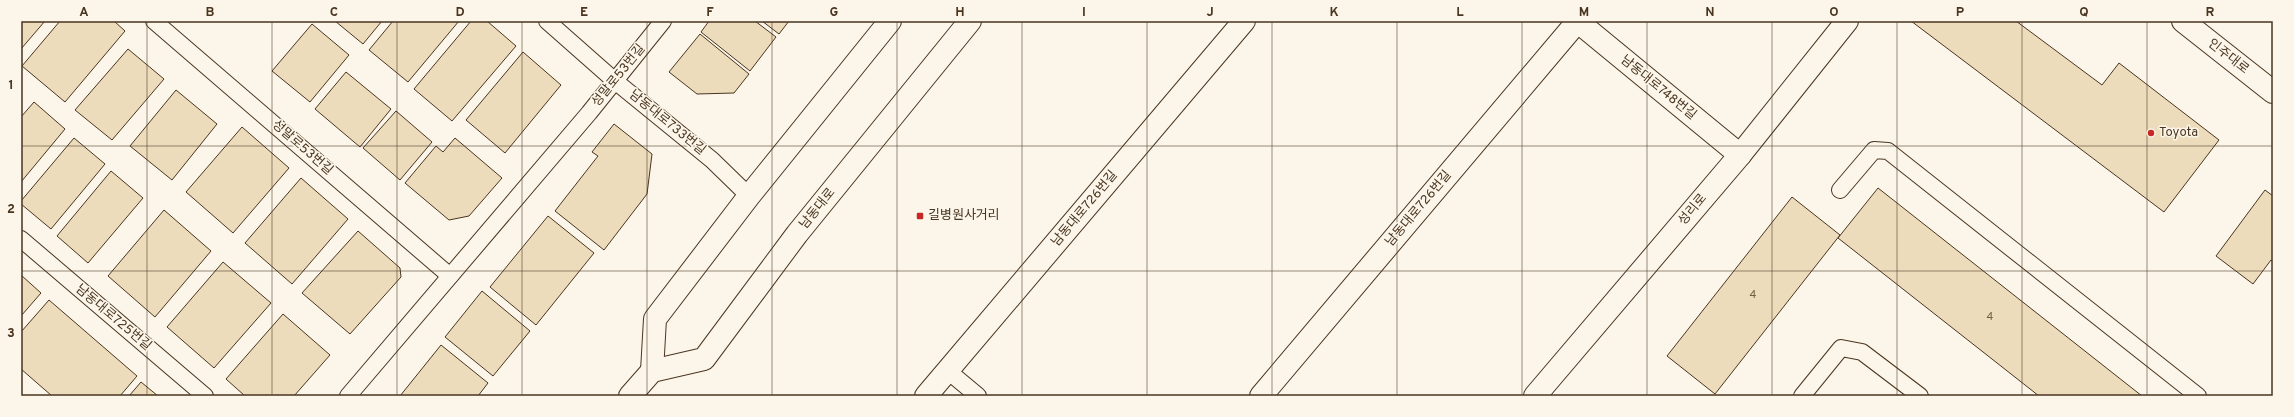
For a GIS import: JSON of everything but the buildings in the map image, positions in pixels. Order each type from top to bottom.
[{"type":"street","points":[[630,396],[652,370],[655,319],[749,196],[890,21]]},
{"type":"street","name":"남동대로","points":[[652,370],[704,359],[797,234],[970,21]]},
{"type":"street","name":"남동대로726번길","points":[[926,396],[1244,21]]},
{"type":"street","name":"남동대로726번길","points":[[1261,396],[1577,21]]},
{"type":"street","name":"남동대로748번길","points":[[1577,21],[1740,155]]},
{"type":"street","name":"성리로","points":[[1536,396],[1740,155],[1847,21]]},
{"type":"street","name":"인주대로","points":[[2182,21],[2273,92]]},
{"type":"lane","name":"성말로53번길","points":[[154,21],[450,276]]},
{"type":"lane","name":"남동대로733번길","points":[[547,21],[615,81],[712,160],[749,196]]},
{"type":"lane","name":"성말로53번길","points":[[348,396],[615,81],[663,21]]},
{"type":"lane","points":[[1840,190],[1874,150],[1888,151],[2198,396]]},
{"type":"lane","name":"남동대로725번길","points":[[21,239],[205,396]]},
{"type":"lane","points":[[1802,396],[1841,348],[1862,352],[1920,396]]},
{"type":"lane","points":[[948,370],[978,396]]},
{"type":"place","name":"Toyota","points":[[2151,133]]},
{"type":"place","name":"길병원사거리","points":[[920,216]]}]
